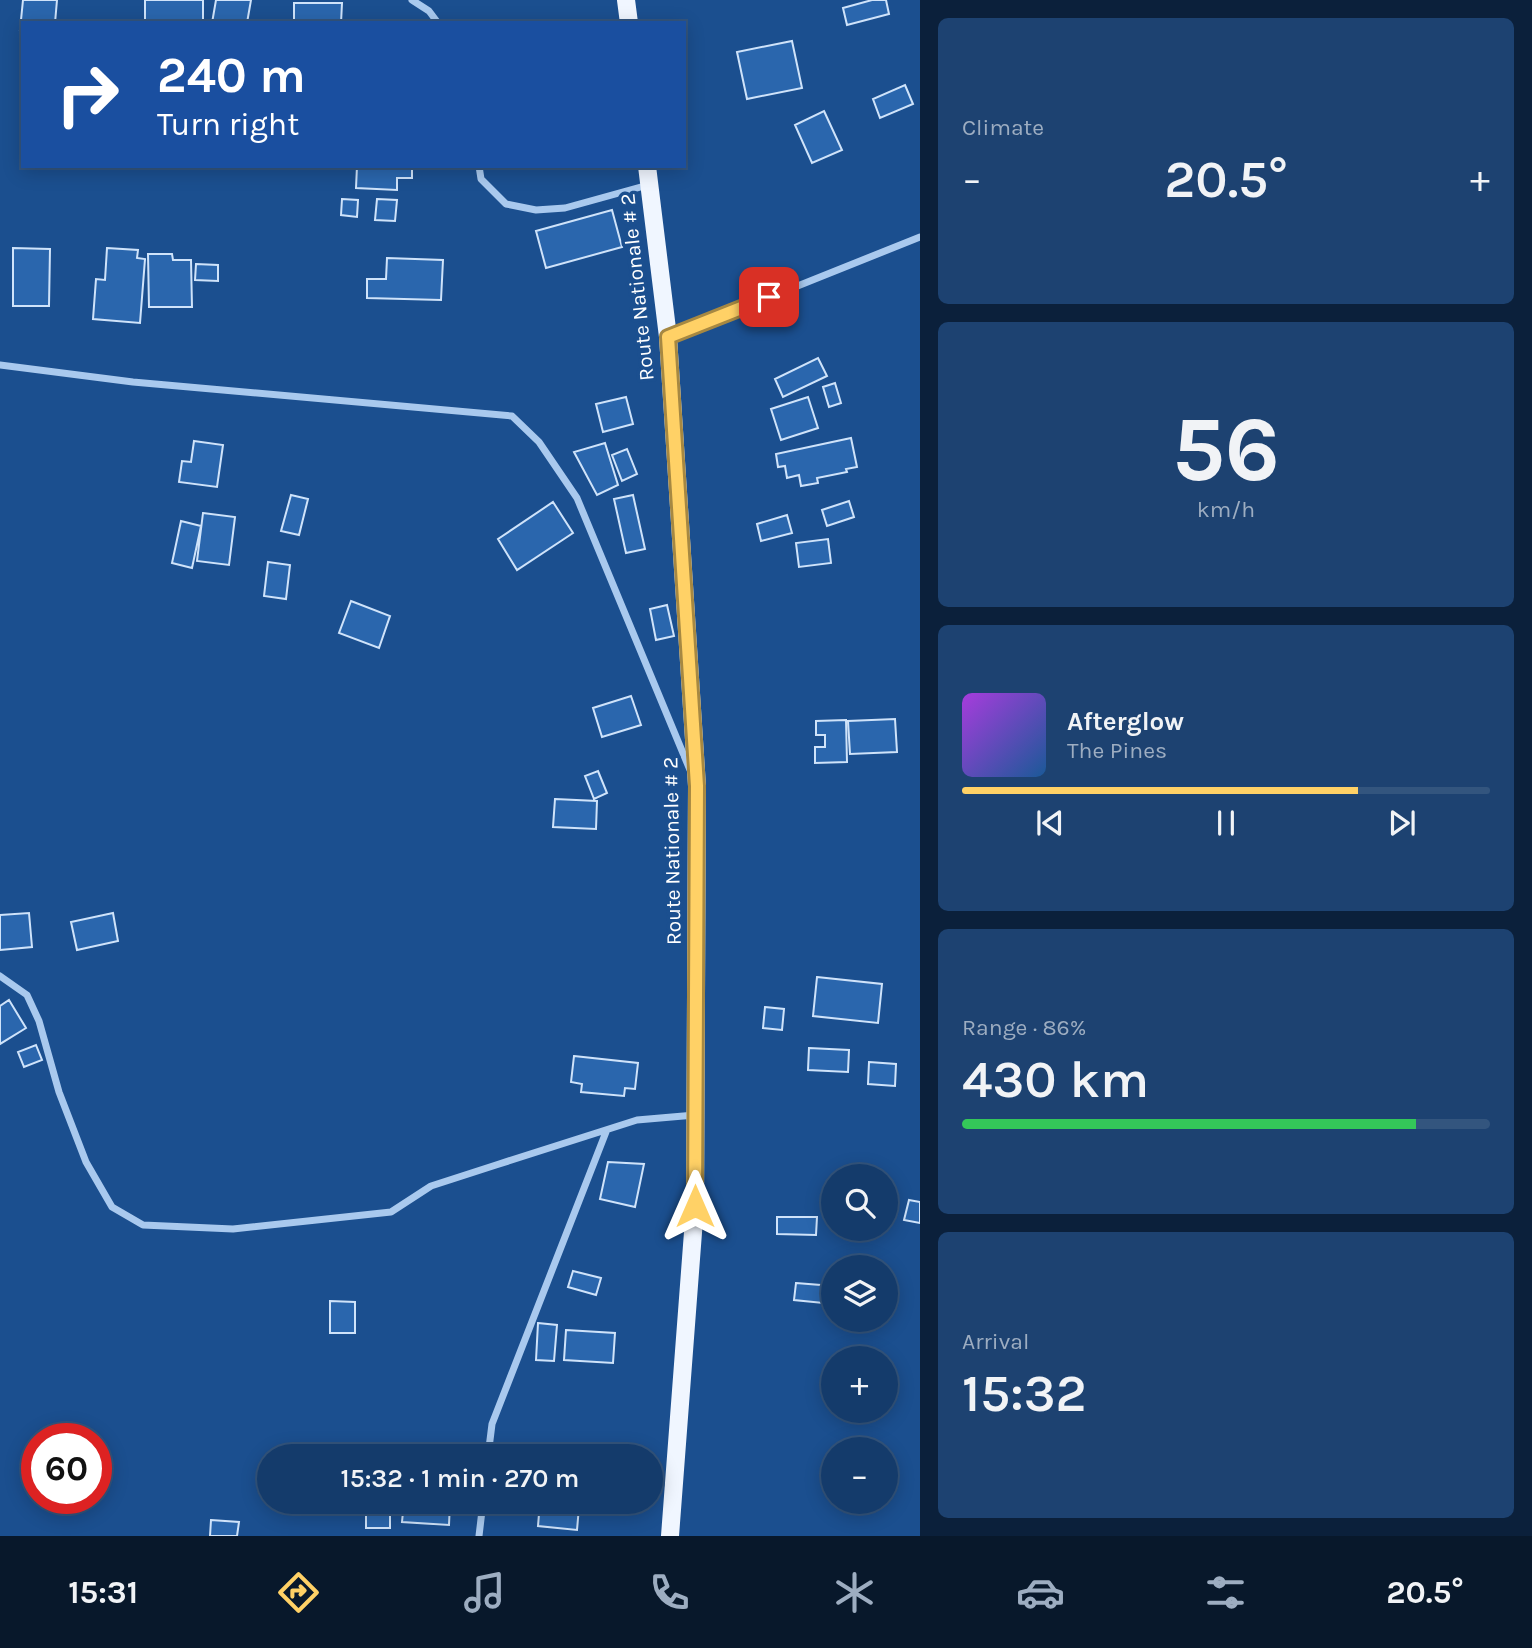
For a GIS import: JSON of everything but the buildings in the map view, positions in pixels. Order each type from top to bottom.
[{"type":"main road","points":[[626,0],[629,21]]},
{"type":"main road","name":"Route Nationale # 2","points":[[647,168],[668,337],[697,786],[695,1206],[670,1536]]},
{"type":"street","points":[[412,0],[429,11],[436,21]]},
{"type":"street","points":[[479,168],[481,179],[506,204],[536,210],[565,208],[649,185]]},
{"type":"street","points":[[668,337],[919,237]]},
{"type":"street","points":[[0,365],[134,382],[512,416],[539,442],[577,498],[697,786]]},
{"type":"street","points":[[0,976],[26,995],[39,1021],[59,1092],[86,1163],[112,1207],[143,1225],[233,1229],[391,1212],[431,1186],[637,1120],[695,1115]]},
{"type":"street","points":[[490,1444],[492,1424],[606,1132]]},
{"type":"street","points":[[479,1536],[482,1514]]},
{"type":"route","points":[[695,1206],[697,786],[668,337],[769,297]]}]
